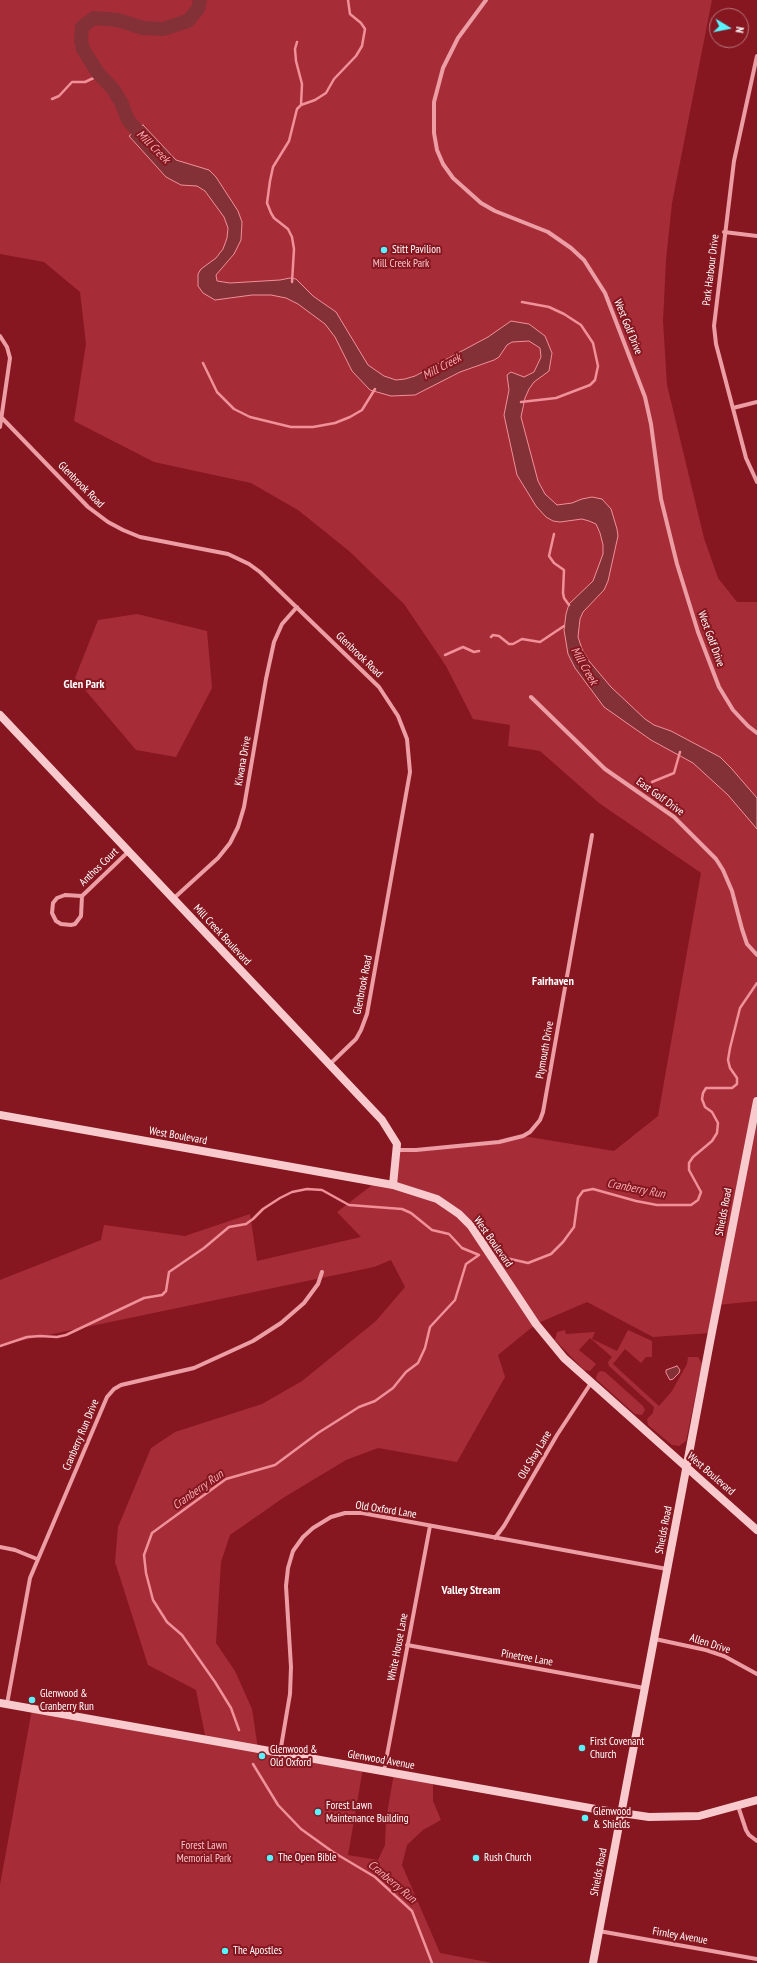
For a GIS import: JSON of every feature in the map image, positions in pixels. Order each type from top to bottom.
[{"type":"street","name":"West Golf Drive","points":[[486,0],[458,38],[443,68],[434,102],[434,133],[443,164],[453,178],[481,203],[495,211],[548,232],[572,248],[584,260],[605,293],[645,397],[651,424],[661,499],[677,564],[698,632],[719,687],[733,710],[757,733]]},
{"type":"street","name":"Park Harbour Drive","points":[[757,57],[734,161],[724,232],[714,331],[716,344],[746,458],[757,482]]},
{"type":"street","points":[[724,232],[757,236]]},
{"type":"street","points":[[0,336],[7,347],[10,358],[0,427]]},
{"type":"street","points":[[733,408],[757,402]]},
{"type":"street","name":"Glenbrook Road","points":[[2,418],[88,507],[108,522],[140,537],[217,551],[238,558],[260,572],[386,695],[403,727],[407,739],[410,761],[408,781],[367,1014],[356,1039],[330,1065]]},
{"type":"street","name":"Kiwana Drive","points":[[173,899],[218,858],[230,843],[236,831],[244,807],[266,679],[274,642],[282,624],[297,607]]},
{"type":"street","name":"East Golf Drive","points":[[531,697],[606,769],[674,817],[716,859],[724,870],[732,891],[742,929],[748,944],[757,955]]},
{"type":"street","name":"Mill Creek Boulevard","points":[[0,715],[382,1120],[397,1144],[398,1150]]},
{"type":"street","name":"Plymouth Drive","points":[[398,1150],[416,1150],[499,1142],[523,1136],[530,1132],[540,1120],[543,1112],[592,835]]},
{"type":"street","name":"Anthos Court","points":[[82,896],[65,895],[57,898],[52,908],[52,913],[56,921],[65,926],[75,924],[79,920],[82,911],[82,896],[128,852]]},
{"type":"street","name":"Shields Road","points":[[593,1963],[644,1688],[655,1639],[757,1101]]},
{"type":"street","name":"West Boulevard","points":[[0,1115],[393,1185],[431,1196],[459,1214],[478,1236],[541,1332],[564,1358],[757,1530]]},
{"type":"street","points":[[393,1185],[398,1150]]},
{"type":"street","name":"Cranberry Run Drive","points":[[3,1704],[30,1578],[100,1411],[111,1392],[121,1385],[194,1368],[253,1341],[281,1323],[304,1303],[318,1284],[322,1272]]},
{"type":"street","name":"Old Shay Lane","points":[[495,1538],[504,1526],[557,1435],[591,1383]]},
{"type":"street","name":"Old Oxford Lane","points":[[280,1753],[290,1694],[291,1666],[286,1578],[290,1561],[296,1547],[303,1537],[319,1523],[331,1517],[345,1513],[362,1514],[668,1569]]},
{"type":"street","name":"White House Lane","points":[[384,1772],[430,1526]]},
{"type":"street","points":[[0,1547],[15,1550],[37,1560]]},
{"type":"street","name":"Allen Drive","points":[[655,1639],[706,1650],[724,1656],[757,1674]]},
{"type":"street","name":"Pinetree Lane","points":[[407,1645],[644,1688]]},
{"type":"street","name":"Glenwood Avenue","points":[[3,1704],[384,1772],[649,1817],[673,1818],[699,1816],[757,1800]]},
{"type":"street","points":[[738,1806],[746,1830],[749,1835],[757,1841]]},
{"type":"street","name":"Firnley Avenue","points":[[599,1931],[757,1959]]},
{"type":"green space","name":"Mill Creek Park","points":[[0,0],[712,0],[710,8],[709,8],[709,15],[672,203],[666,260],[663,321],[667,385],[704,538],[718,578],[737,602],[757,602],[757,1301],[717,1305],[711,1333],[653,1337],[587,1302],[536,1324],[498,1355],[505,1377],[457,1462],[378,1448],[346,1460],[283,1498],[230,1535],[221,1562],[216,1643],[235,1671],[252,1709],[258,1749],[363,1768],[348,1855],[378,1860],[385,1845],[386,1820],[394,1773],[433,1780],[433,1801],[441,1820],[423,1830],[407,1845],[402,1865],[440,1953],[492,1963],[0,1963],[0,1885],[32,1709],[206,1740],[196,1690],[148,1665],[115,1562],[118,1527],[151,1448],[175,1432],[262,1404],[302,1381],[376,1321],[405,1287],[391,1260],[374,1267],[0,1345],[0,1280],[101,1240],[104,1225],[185,1236],[250,1214],[257,1261],[361,1237],[337,1212],[376,1182],[393,1185],[398,1150],[499,1142],[523,1136],[614,1151],[658,1116],[701,873],[599,803],[540,751],[508,746],[510,725],[473,719],[446,666],[404,604],[349,551],[298,510],[251,483],[154,462],[74,421],[86,344],[80,292],[44,262],[0,254]]},
{"type":"green space","points":[[137,614],[207,631],[212,688],[176,757],[136,750],[75,678],[98,620]]},
{"type":"green space","points":[[565,1330],[566,1334],[595,1332],[592,1339],[617,1351],[628,1330],[652,1341],[652,1357],[646,1357],[641,1363],[625,1349],[613,1364],[659,1406],[672,1391],[687,1364],[688,1357],[698,1357],[702,1364],[686,1441],[679,1446],[672,1445],[648,1425],[647,1419],[653,1413],[654,1407],[609,1366],[608,1362],[612,1357],[590,1338],[579,1350],[596,1364],[590,1371],[584,1370],[555,1340],[557,1332]]},
{"type":"green space","points":[[600,1371],[605,1372],[643,1406],[645,1410],[642,1415],[635,1414],[596,1379],[597,1374]]},
{"type":"water","points":[[143,125],[176,160],[209,170],[216,177],[238,211],[242,222],[241,240],[234,254],[216,275],[217,281],[230,283],[290,278],[296,279],[313,296],[336,312],[368,365],[384,376],[396,380],[415,376],[488,337],[511,321],[529,324],[545,336],[552,353],[549,371],[534,382],[529,389],[525,398],[521,417],[538,481],[545,494],[557,505],[572,503],[592,497],[602,499],[611,509],[618,536],[608,581],[604,590],[583,612],[580,619],[578,637],[582,649],[589,661],[611,687],[645,719],[654,725],[671,731],[720,757],[731,768],[757,798],[757,829],[728,795],[693,763],[651,740],[604,707],[575,668],[568,654],[564,630],[569,604],[593,581],[603,554],[603,545],[596,524],[582,519],[560,522],[553,521],[546,517],[536,506],[517,475],[504,415],[509,390],[507,375],[511,372],[524,377],[534,372],[541,357],[540,348],[529,341],[512,342],[507,345],[499,357],[494,360],[460,372],[415,395],[391,396],[370,390],[352,371],[335,337],[325,324],[298,304],[286,298],[271,295],[252,295],[215,300],[203,293],[198,286],[198,274],[201,269],[216,258],[223,249],[227,238],[228,228],[224,217],[205,191],[197,186],[181,185],[166,177],[129,136]]},
{"type":"water","points":[[677,1366],[680,1370],[679,1373],[670,1380],[666,1370]]},
{"type":"waterway","name":"Mill Creek","points":[[149,144],[128,120],[121,102],[113,89],[98,73],[83,49],[81,40],[82,27],[94,18],[118,20],[143,28],[163,29],[188,21],[198,9],[200,0]]},
{"type":"waterway","points":[[292,282],[294,249],[292,237],[288,229],[274,218],[267,203],[270,181],[273,167],[289,141],[297,109],[301,105],[315,100],[326,93],[334,79],[356,56],[362,46],[365,29],[361,23],[350,14],[348,0]]},
{"type":"waterway","points":[[297,42],[295,49],[296,61],[302,84],[301,105]]},
{"type":"waterway","points":[[52,99],[59,96],[72,82],[85,82],[100,75]]},
{"type":"waterway","points":[[521,402],[556,398],[590,385],[595,380],[598,366],[593,343],[581,325],[564,314],[549,307],[522,302]]},
{"type":"waterway","points":[[203,363],[217,392],[234,409],[250,417],[291,427],[313,427],[335,423],[350,417],[362,410],[375,389]]},
{"type":"waterway","points":[[554,534],[549,556],[554,563],[564,570],[563,593],[564,598],[569,605]]},
{"type":"waterway","points":[[491,637],[493,635],[499,636],[509,644],[513,644],[522,639],[540,642],[564,626]]},
{"type":"waterway","points":[[445,655],[463,647],[474,652],[479,651]]},
{"type":"waterway","points":[[652,782],[674,773],[680,752]]},
{"type":"waterway","name":"Cranberry Run","points":[[506,1258],[528,1263],[551,1254],[563,1242],[574,1227],[578,1198],[583,1191],[593,1189],[636,1201],[657,1205],[691,1205],[698,1200],[701,1192],[689,1170],[689,1163],[693,1157],[712,1141],[717,1133],[718,1123],[712,1112],[705,1107],[702,1099],[703,1093],[706,1088],[732,1088],[737,1084],[737,1078],[730,1068],[728,1060],[730,1048],[740,1008],[757,983]]},
{"type":"waterway","points":[[0,1346],[27,1337],[57,1337],[66,1335],[144,1298],[162,1295],[166,1291],[169,1272],[204,1248],[229,1227],[246,1224],[263,1209],[280,1198],[292,1192],[307,1189],[322,1190],[349,1205],[402,1209],[411,1213],[432,1230],[449,1234],[462,1248],[479,1255]]},
{"type":"waterway","name":"Cranberry Run","points":[[239,1730],[231,1708],[215,1682],[182,1635],[167,1622],[153,1600],[146,1573],[144,1555],[152,1533],[226,1479],[275,1465],[318,1433],[359,1407],[375,1401],[393,1388],[406,1372],[418,1363],[425,1348],[430,1327],[455,1300],[466,1264],[479,1255]]},
{"type":"waterway","name":"Cranberry Run","points":[[253,1764],[278,1805],[301,1829],[333,1852],[375,1877],[412,1911],[432,1963]]},
{"type":"place","name":"Stitt Pavilion","points":[[384,250]]},
{"type":"place","name":"Glenwood & Cranberry Run","points":[[32,1700]]},
{"type":"place","name":"First Covenant Church","points":[[582,1748]]},
{"type":"place","name":"Glenwood & Old Oxford","points":[[262,1756]]},
{"type":"place","name":"Forest Lawn Maintenance Building","points":[[318,1812]]},
{"type":"place","name":"Glenwood & Shields","points":[[585,1818]]},
{"type":"place","name":"The Open Bible","points":[[270,1858]]},
{"type":"place","name":"Rush Church","points":[[476,1858]]},
{"type":"place","name":"The Apostles","points":[[225,1951]]},
{"type":"district","name":"Glen Park","points":[[84,685]]},
{"type":"district","name":"Fairhaven","points":[[553,982]]},
{"type":"district","name":"Valley Stream","points":[[471,1591]]},
{"type":"park label","name":"Forest Lawn Memorial Park","points":[[204,1852]]}]
